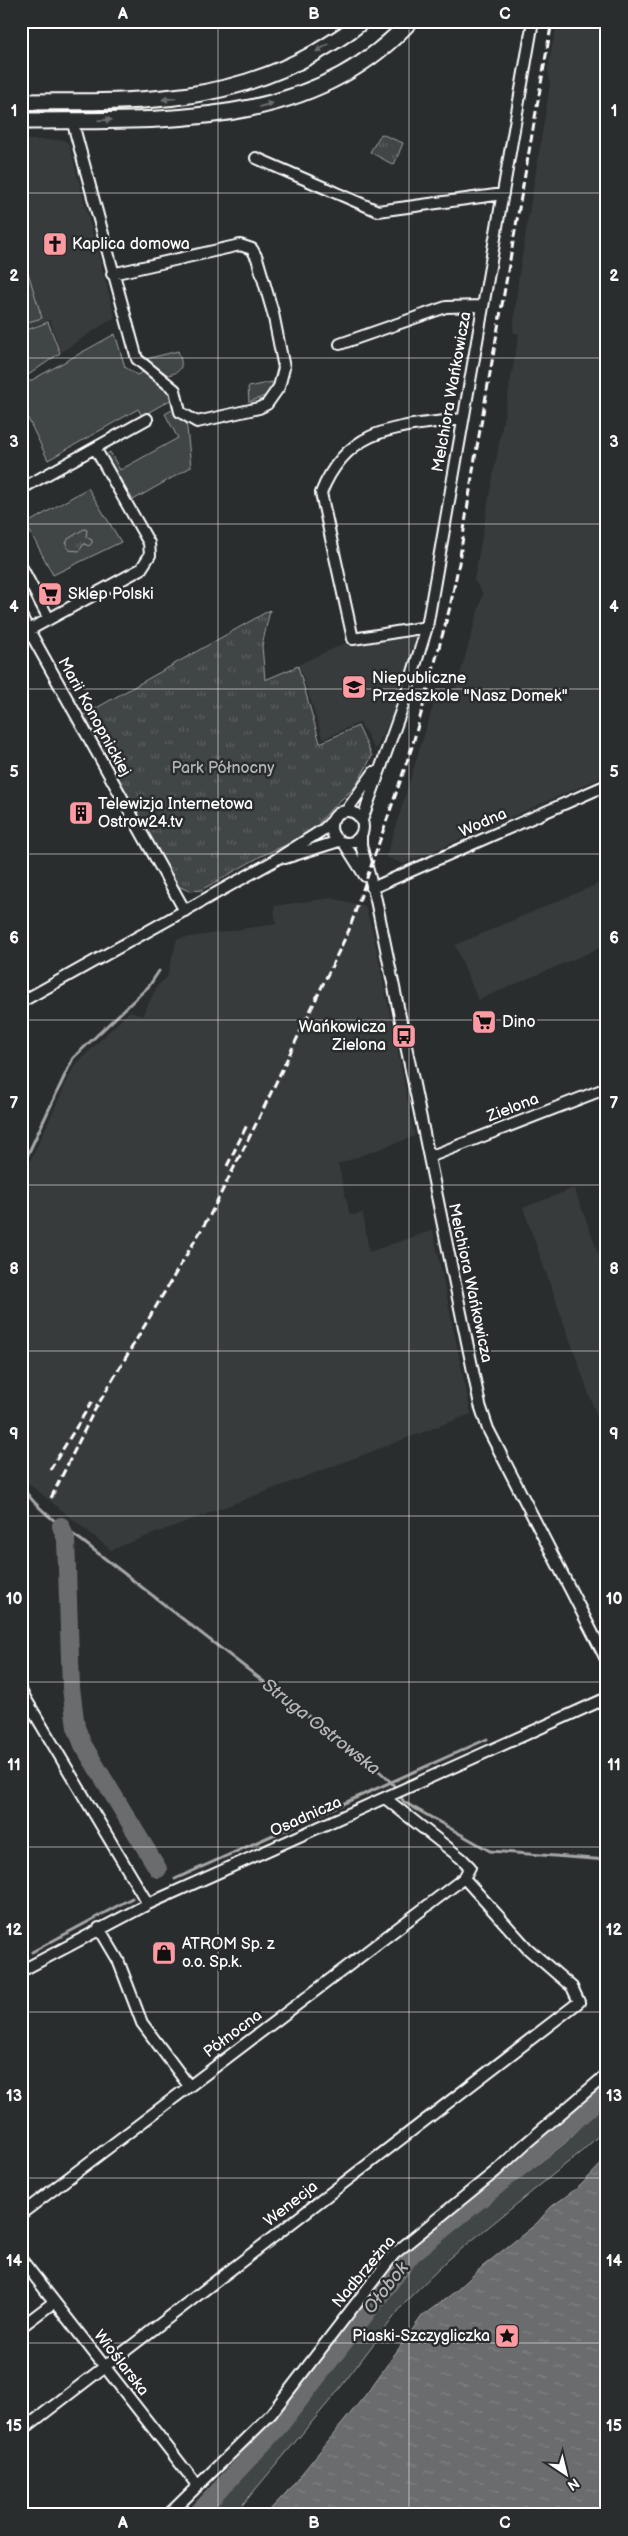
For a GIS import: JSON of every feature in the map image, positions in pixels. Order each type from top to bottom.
[{"type":"main road","points":[[21,102],[154,100],[207,94],[283,69],[322,49],[362,21]]},
{"type":"main road","points":[[21,121],[197,118],[238,112],[287,99],[325,84],[359,65],[383,47],[410,21]]},
{"type":"street","name":"Melchiora Wańkowicza","points":[[362,820],[380,763],[401,711],[427,627],[533,21]]},
{"type":"street","points":[[72,120],[112,274],[137,359],[175,390],[180,412],[196,422],[259,408],[273,398],[279,387],[284,368],[273,313],[258,258],[252,249],[240,245],[112,274]]},
{"type":"street","points":[[256,158],[378,211],[503,194]]},
{"type":"street","points":[[340,344],[446,306],[483,306]]},
{"type":"street","points":[[21,489],[146,419]]},
{"type":"street","points":[[427,627],[353,639],[321,493],[327,478],[337,464],[346,453],[364,438],[406,426],[462,419]]},
{"type":"street","points":[[25,634],[141,569],[150,555],[148,543],[95,448]]},
{"type":"street","points":[[21,566],[49,619]]},
{"type":"street","name":"Marii Konopnickiej","points":[[21,616],[25,634],[185,911]]},
{"type":"street","name":"Melchiora Wańkowicza","points":[[347,810],[380,763]]},
{"type":"street","name":"Wodna","points":[[372,888],[607,785]]},
{"type":"street","points":[[21,1002],[272,862],[324,829],[337,813],[347,810],[357,814],[362,820],[361,834],[354,842],[341,842],[272,862]]},
{"type":"street","points":[[331,822],[331,832],[341,842]]},
{"type":"street","name":"Melchiora Wańkowicza","points":[[361,834],[361,845],[372,888],[483,1417],[607,1661]]},
{"type":"street","name":"Melchiora Wańkowicza","points":[[341,842],[372,888]]},
{"type":"street","name":"Zielona","points":[[429,1157],[607,1088]]},
{"type":"street","points":[[21,1691],[148,1904]]},
{"type":"street","name":"Osadnicza","points":[[21,1971],[99,1928],[148,1904],[607,1698]]},
{"type":"street","points":[[385,1798],[462,1858],[470,1867],[464,1878]]},
{"type":"street","name":"Wenecja","points":[[21,2431],[579,2002],[572,1988],[528,1948],[464,1878]]},
{"type":"street","name":"Północna","points":[[21,2214],[464,1878]]},
{"type":"street","points":[[99,1928],[118,1960],[142,2023],[189,2086]]},
{"type":"street","name":"Nadbrzeżna","points":[[168,2515],[271,2414],[394,2254],[496,2171],[607,2074]]},
{"type":"street","name":"Wioślarska","points":[[21,2259],[197,2485]]},
{"type":"street","points":[[21,2327],[54,2302]]},
{"type":"shaded area","points":[[563,21],[590,21],[607,25],[607,775],[404,864],[386,857],[434,703],[454,695],[483,594],[474,580],[519,334],[513,332],[518,281],[550,85],[548,68],[556,27]]},
{"type":"shaded area","points":[[21,140],[64,140],[69,144],[115,317],[61,352],[50,320],[21,330]]},
{"type":"shaded area","name":"Niepubliczne Przedszkole \"Nasz Domek\"","points":[[419,633],[396,709],[375,750],[360,722],[323,739],[299,664],[348,642],[355,645]]},
{"type":"shaded area","points":[[607,880],[607,945],[478,1000],[455,945]]},
{"type":"shaded area","points":[[331,898],[365,906],[373,932],[415,1136],[338,1164],[350,1215],[363,1213],[369,1252],[433,1230],[471,1414],[111,1550],[23,1479],[21,1181],[74,1066],[130,1011],[142,1016],[158,985],[167,977],[177,939],[276,924],[274,906]]},
{"type":"shaded area","points":[[574,1188],[607,1276],[606,1442],[523,1208]]},
{"type":"green space","points":[[381,134],[403,143],[394,165],[370,152]]},
{"type":"green space","points":[[28,273],[42,318],[21,324],[21,275]]},
{"type":"green space","points":[[48,322],[60,353],[21,380],[21,332]]},
{"type":"green space","points":[[115,334],[125,367],[137,375],[145,371],[167,389],[172,399],[142,416],[138,409],[48,460],[21,404],[21,386]]},
{"type":"green space","points":[[178,351],[181,367],[180,370],[173,374],[168,375],[146,359]]},
{"type":"green space","points":[[272,382],[272,388],[265,396],[249,402],[248,387]]},
{"type":"green space","points":[[175,408],[186,419],[191,467],[133,500],[106,455],[110,452],[120,470],[178,438],[165,414]]},
{"type":"green space","points":[[88,488],[121,542],[53,575],[26,524]]},
{"type":"green space","points":[[84,529],[87,530],[86,537],[92,540],[92,543],[89,546],[84,544],[79,551],[69,550],[66,544],[68,539]]},
{"type":"green space","name":"Park Północny","points":[[270,610],[262,646],[265,680],[298,666],[320,743],[358,726],[372,756],[356,786],[330,810],[309,835],[261,856],[201,890],[189,891],[178,886],[84,715]]},
{"type":"green space","points":[[607,2101],[607,2128],[582,2151],[449,2259],[406,2301],[337,2392],[234,2515],[206,2515],[287,2428],[361,2326],[416,2258],[564,2144]]},
{"type":"water","name":"Piaski-Szczygliczka","points":[[607,2158],[607,2515],[265,2515],[286,2493],[367,2393],[422,2316],[456,2291],[482,2267],[536,2224],[551,2207],[580,2186]]},
{"type":"waterway","name":"Struga Ostrowska","points":[[21,1169],[73,1058],[149,986],[159,971]]},
{"type":"waterway","name":"Struga Ostrowska","points":[[21,1485],[33,1501],[56,1522],[379,1771],[392,1783],[404,1802],[490,1851],[607,1860]]},
{"type":"waterway","name":"Struga Ostrowska","points":[[61,1526],[66,1539],[71,1688],[76,1727],[83,1745],[158,1869]]},
{"type":"waterway","points":[[175,1879],[487,1739]]},
{"type":"waterway","points":[[32,1952],[132,1898]]},
{"type":"waterway","name":"Ołobok","points":[[196,2515],[280,2425],[412,2254],[560,2135],[607,2091]]},
{"type":"railway","points":[[51,1498],[93,1413],[210,1215],[257,1122],[349,930],[412,747],[450,607],[459,563],[474,464],[552,21]]},
{"type":"railway","points":[[227,1166],[247,1125]]},
{"type":"railway","points":[[50,1470],[93,1400]]},
{"type":"place","name":"Kaplica domowa","points":[[55,244]]},
{"type":"place","name":"Sklep Polski","points":[[50,594]]},
{"type":"place","name":"Niepubliczne Przedszkole \"Nasz Domek\"","points":[[354,687]]},
{"type":"place","name":"Telewizja Internetowa Ostrow24.tv","points":[[81,813]]},
{"type":"place","name":"Dino","points":[[484,1022]]},
{"type":"place","name":"Wańkowicza Zielona","points":[[404,1036]]},
{"type":"place","name":"ATROM Sp. z o.o. Sp.k.","points":[[164,1953]]},
{"type":"place","name":"Piaski-Szczygliczka","points":[[507,2336]]}]
